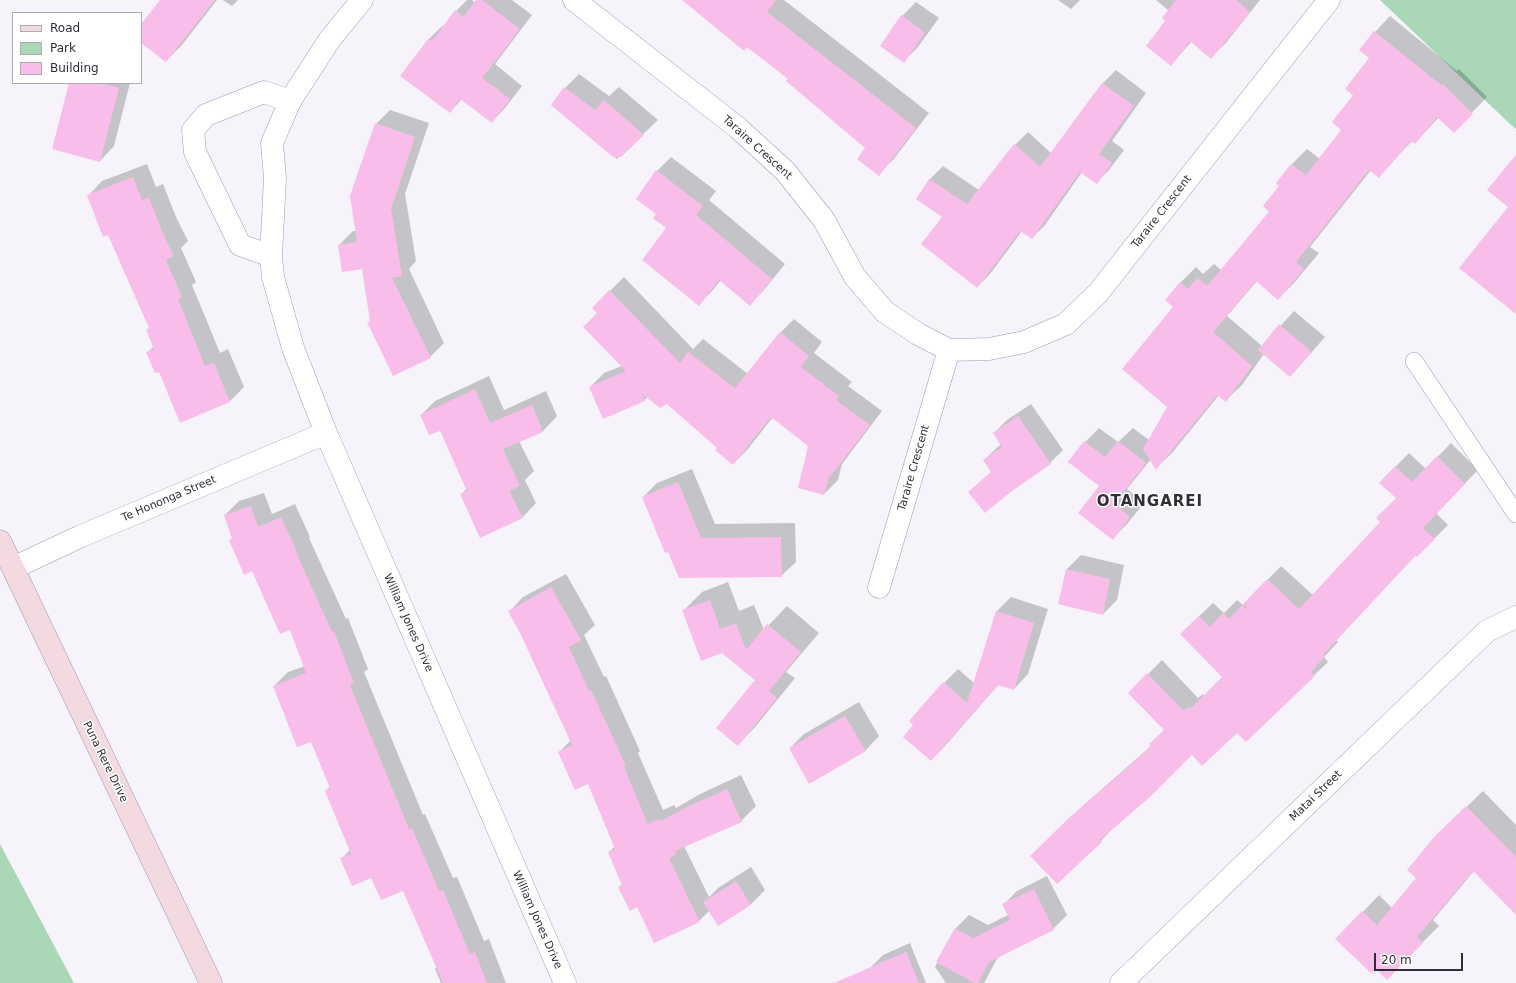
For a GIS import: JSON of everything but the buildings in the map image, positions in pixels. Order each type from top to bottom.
[{"type":"main road","name":"Puna Rere Drive","points":[[0,541],[211,983]]},
{"type":"street","name":"William Jones Drive","points":[[362,0],[330,39],[290,101],[272,143],[275,178],[271,256],[273,277],[293,348],[326,433],[565,983]]},
{"type":"street","name":"Taraire Crescent","points":[[574,0],[738,128],[785,170],[824,220],[855,277],[885,312],[918,334],[949,350],[989,349],[1024,342],[1066,324],[1098,293],[1329,0]]},
{"type":"street","points":[[271,256],[240,245],[195,152],[193,130],[206,115],[264,92],[290,101]]},
{"type":"street","name":"Taraire Crescent","points":[[879,587],[949,350]]},
{"type":"street","name":"Te Hononga Street","points":[[13,568],[79,537],[326,433]]},
{"type":"street","name":"Matai Street","points":[[1122,983],[1487,631],[1516,617]]},
{"type":"lane","points":[[1414,361],[1516,514]]},
{"type":"green space","points":[[1380,0],[1516,0],[1516,129],[1511,125]]},
{"type":"green space","points":[[0,844],[74,983],[0,983]]},
{"type":"district","name":"OTANGAREI","points":[[1150,502]]}]
